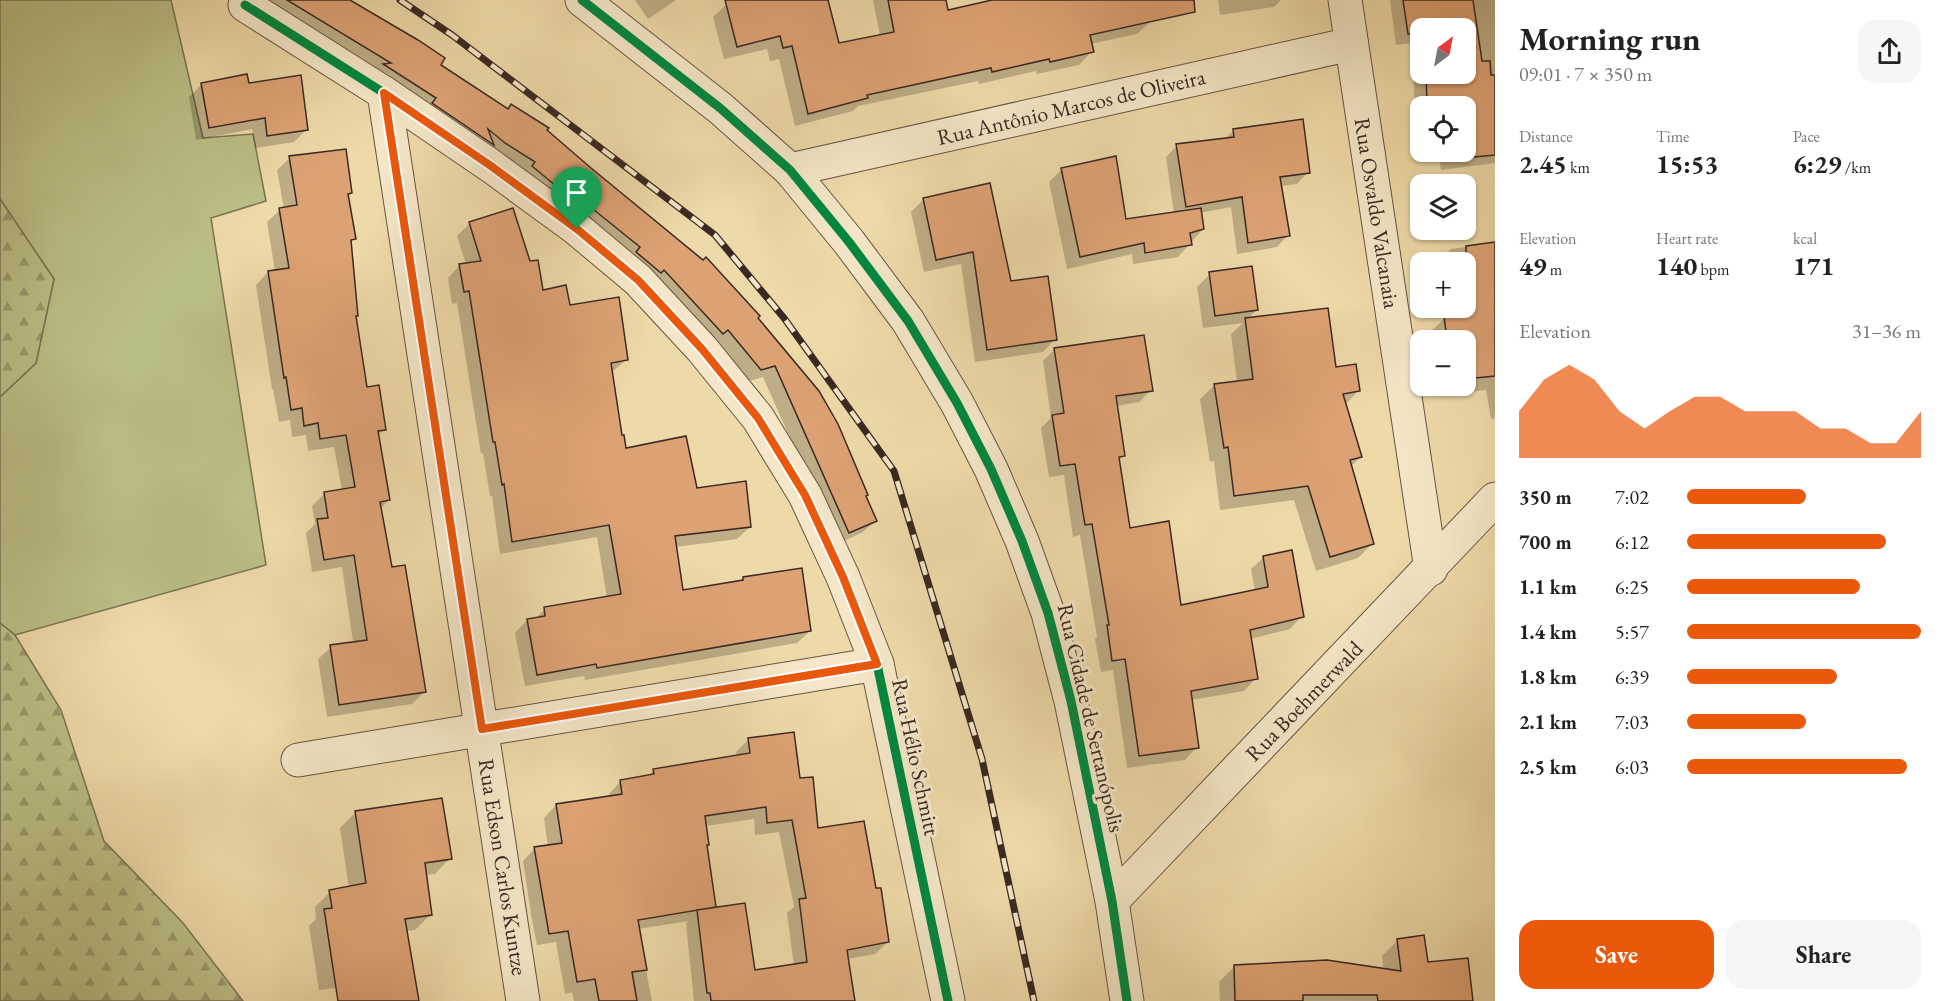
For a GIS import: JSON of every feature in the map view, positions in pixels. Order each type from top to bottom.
[{"type":"street","name":"Rua Cidade de Sertanópolis","points":[[582,0],[720,108],[790,170],[849,242],[908,321],[957,403],[991,469],[1022,541],[1048,613],[1071,701],[1112,901],[1127,1001]]},
{"type":"street","name":"Rua Osvaldo Valcanaia","points":[[1345,0],[1431,569]]},
{"type":"street","name":"Rua Hélio Schmitt","points":[[245,4],[384,93],[491,166],[577,229],[638,280],[702,349],[758,418],[805,495],[843,577],[877,664],[948,1001]]},
{"type":"street","name":"Rua Antônio Marcos de Oliveira","points":[[790,170],[1352,44]]},
{"type":"street","name":"Rua Edson Carlos Kuntze","points":[[384,93],[523,1001]]},
{"type":"street","name":"Rua Boehmerwald","points":[[1112,901],[1495,500]]},
{"type":"street","points":[[298,760],[877,664]]},
{"type":"green space","points":[[0,0],[171,0],[203,138],[253,134],[266,201],[211,218],[266,565],[15,635],[0,623],[0,397],[36,363],[54,279],[0,199]]},
{"type":"green space","points":[[0,199],[54,279],[36,363],[0,397]]},
{"type":"green space","points":[[0,623],[15,635],[61,710],[104,841],[183,923],[243,1001],[0,1001]]},
{"type":"building","points":[[287,0],[350,0],[418,40],[445,58],[441,65],[508,109],[511,104],[549,128],[547,130],[591,168],[703,260],[706,257],[760,316],[758,318],[819,391],[838,424],[877,521],[849,533],[775,366],[761,370],[728,330],[723,334],[664,270],[661,273],[636,252],[640,247],[583,201],[580,206],[532,166],[535,162],[488,129],[494,145],[432,103],[436,98],[383,64],[391,63]]},
{"type":"building","points":[[725,0],[828,0],[839,43],[894,32],[888,0],[946,0],[948,10],[992,0],[1194,0],[1195,12],[1090,35],[1094,52],[992,72],[991,68],[867,95],[868,98],[808,114],[792,46],[783,48],[780,36],[737,47]]},
{"type":"building","points":[[1403,0],[1473,0],[1476,18],[1410,18],[1410,34],[1408,34]]},
{"type":"building","points":[[1476,20],[1482,61],[1490,61],[1491,75],[1495,75],[1495,155],[1476,157],[1476,96],[1427,96],[1426,84],[1476,84]]},
{"type":"building","points":[[247,74],[249,83],[301,75],[308,130],[267,136],[265,118],[209,128],[201,83]]},
{"type":"building","points":[[1303,119],[1310,173],[1280,177],[1290,236],[1248,243],[1242,197],[1186,207],[1176,144],[1234,137],[1233,129]]},
{"type":"building","points":[[346,149],[352,193],[348,194],[356,239],[351,240],[358,316],[356,316],[367,387],[379,385],[386,430],[378,431],[390,500],[380,502],[392,567],[405,565],[426,692],[339,705],[330,645],[367,640],[354,555],[324,560],[317,519],[328,518],[324,492],[355,487],[346,435],[320,439],[318,423],[304,426],[302,408],[291,410],[268,271],[289,268],[279,208],[297,205],[289,156]]},
{"type":"building","points":[[1116,156],[1126,219],[1201,208],[1204,229],[1190,233],[1192,245],[1145,253],[1144,243],[1080,257],[1061,168]]},
{"type":"building","points":[[990,183],[1011,281],[1048,276],[1057,340],[987,350],[973,252],[936,260],[923,198]]},
{"type":"building","points":[[513,208],[530,261],[538,260],[543,290],[566,285],[570,305],[619,297],[628,360],[611,363],[626,448],[686,436],[697,488],[746,481],[751,527],[675,536],[683,590],[743,580],[743,577],[802,568],[811,631],[597,668],[596,664],[537,675],[527,619],[545,616],[544,607],[621,594],[609,525],[512,542],[504,484],[502,485],[495,442],[493,442],[469,291],[464,292],[459,264],[481,261],[469,222]]},
{"type":"building","points":[[1495,242],[1495,376],[1476,378],[1476,330],[1446,330],[1444,318],[1476,318],[1476,252],[1466,252],[1466,246]]},
{"type":"building","points":[[1252,266],[1258,310],[1215,316],[1209,272]]},
{"type":"building","points":[[1328,308],[1336,367],[1356,364],[1360,391],[1343,394],[1362,457],[1350,460],[1374,544],[1330,557],[1308,486],[1234,496],[1228,447],[1224,448],[1214,384],[1253,379],[1245,318]]},
{"type":"building","points":[[1144,335],[1153,391],[1116,396],[1125,456],[1119,457],[1130,528],[1169,521],[1181,605],[1268,587],[1263,556],[1292,550],[1304,617],[1250,630],[1258,679],[1191,691],[1199,748],[1139,756],[1125,659],[1112,661],[1107,625],[1109,625],[1092,524],[1085,525],[1075,464],[1060,466],[1052,415],[1064,413],[1054,348]]},
{"type":"building","points":[[794,732],[800,778],[813,777],[818,828],[864,821],[876,888],[881,888],[889,942],[847,950],[855,1001],[711,1001],[710,993],[707,993],[697,910],[638,920],[647,970],[632,972],[637,1001],[599,1001],[595,979],[577,982],[568,931],[549,934],[534,847],[562,843],[556,804],[622,794],[620,780],[654,774],[653,769],[750,753],[748,738]],"holes":[[[766,807],[767,823],[792,820],[806,898],[799,899],[807,962],[755,970],[745,903],[705,909],[716,907],[705,816]]]},
{"type":"building","points":[[442,798],[452,859],[425,863],[432,915],[405,919],[419,1001],[338,1001],[324,909],[332,908],[329,890],[366,883],[355,811]]},
{"type":"building","points":[[1424,935],[1428,962],[1468,958],[1473,1001],[1378,1001],[1377,995],[1303,995],[1303,1001],[1235,1001],[1234,965],[1327,960],[1401,971],[1397,939]]},
{"type":"railway","points":[[400,0],[452,35],[715,235],[784,318],[894,471],[982,759],[1034,1001]]},
{"type":"cycle path","points":[[582,0],[720,108],[790,170],[849,242],[908,321],[957,403],[991,469],[1022,541],[1048,613],[1071,701],[1112,901],[1127,1001]]},
{"type":"cycle path","points":[[245,5],[384,93],[491,166],[577,229],[638,280],[702,349],[758,418],[805,495],[843,577],[877,664],[948,1001]]},
{"type":"route","points":[[384,93],[491,166],[577,229],[638,280],[702,349],[758,418],[805,495],[843,577],[877,664],[482,729],[384,93]]}]
